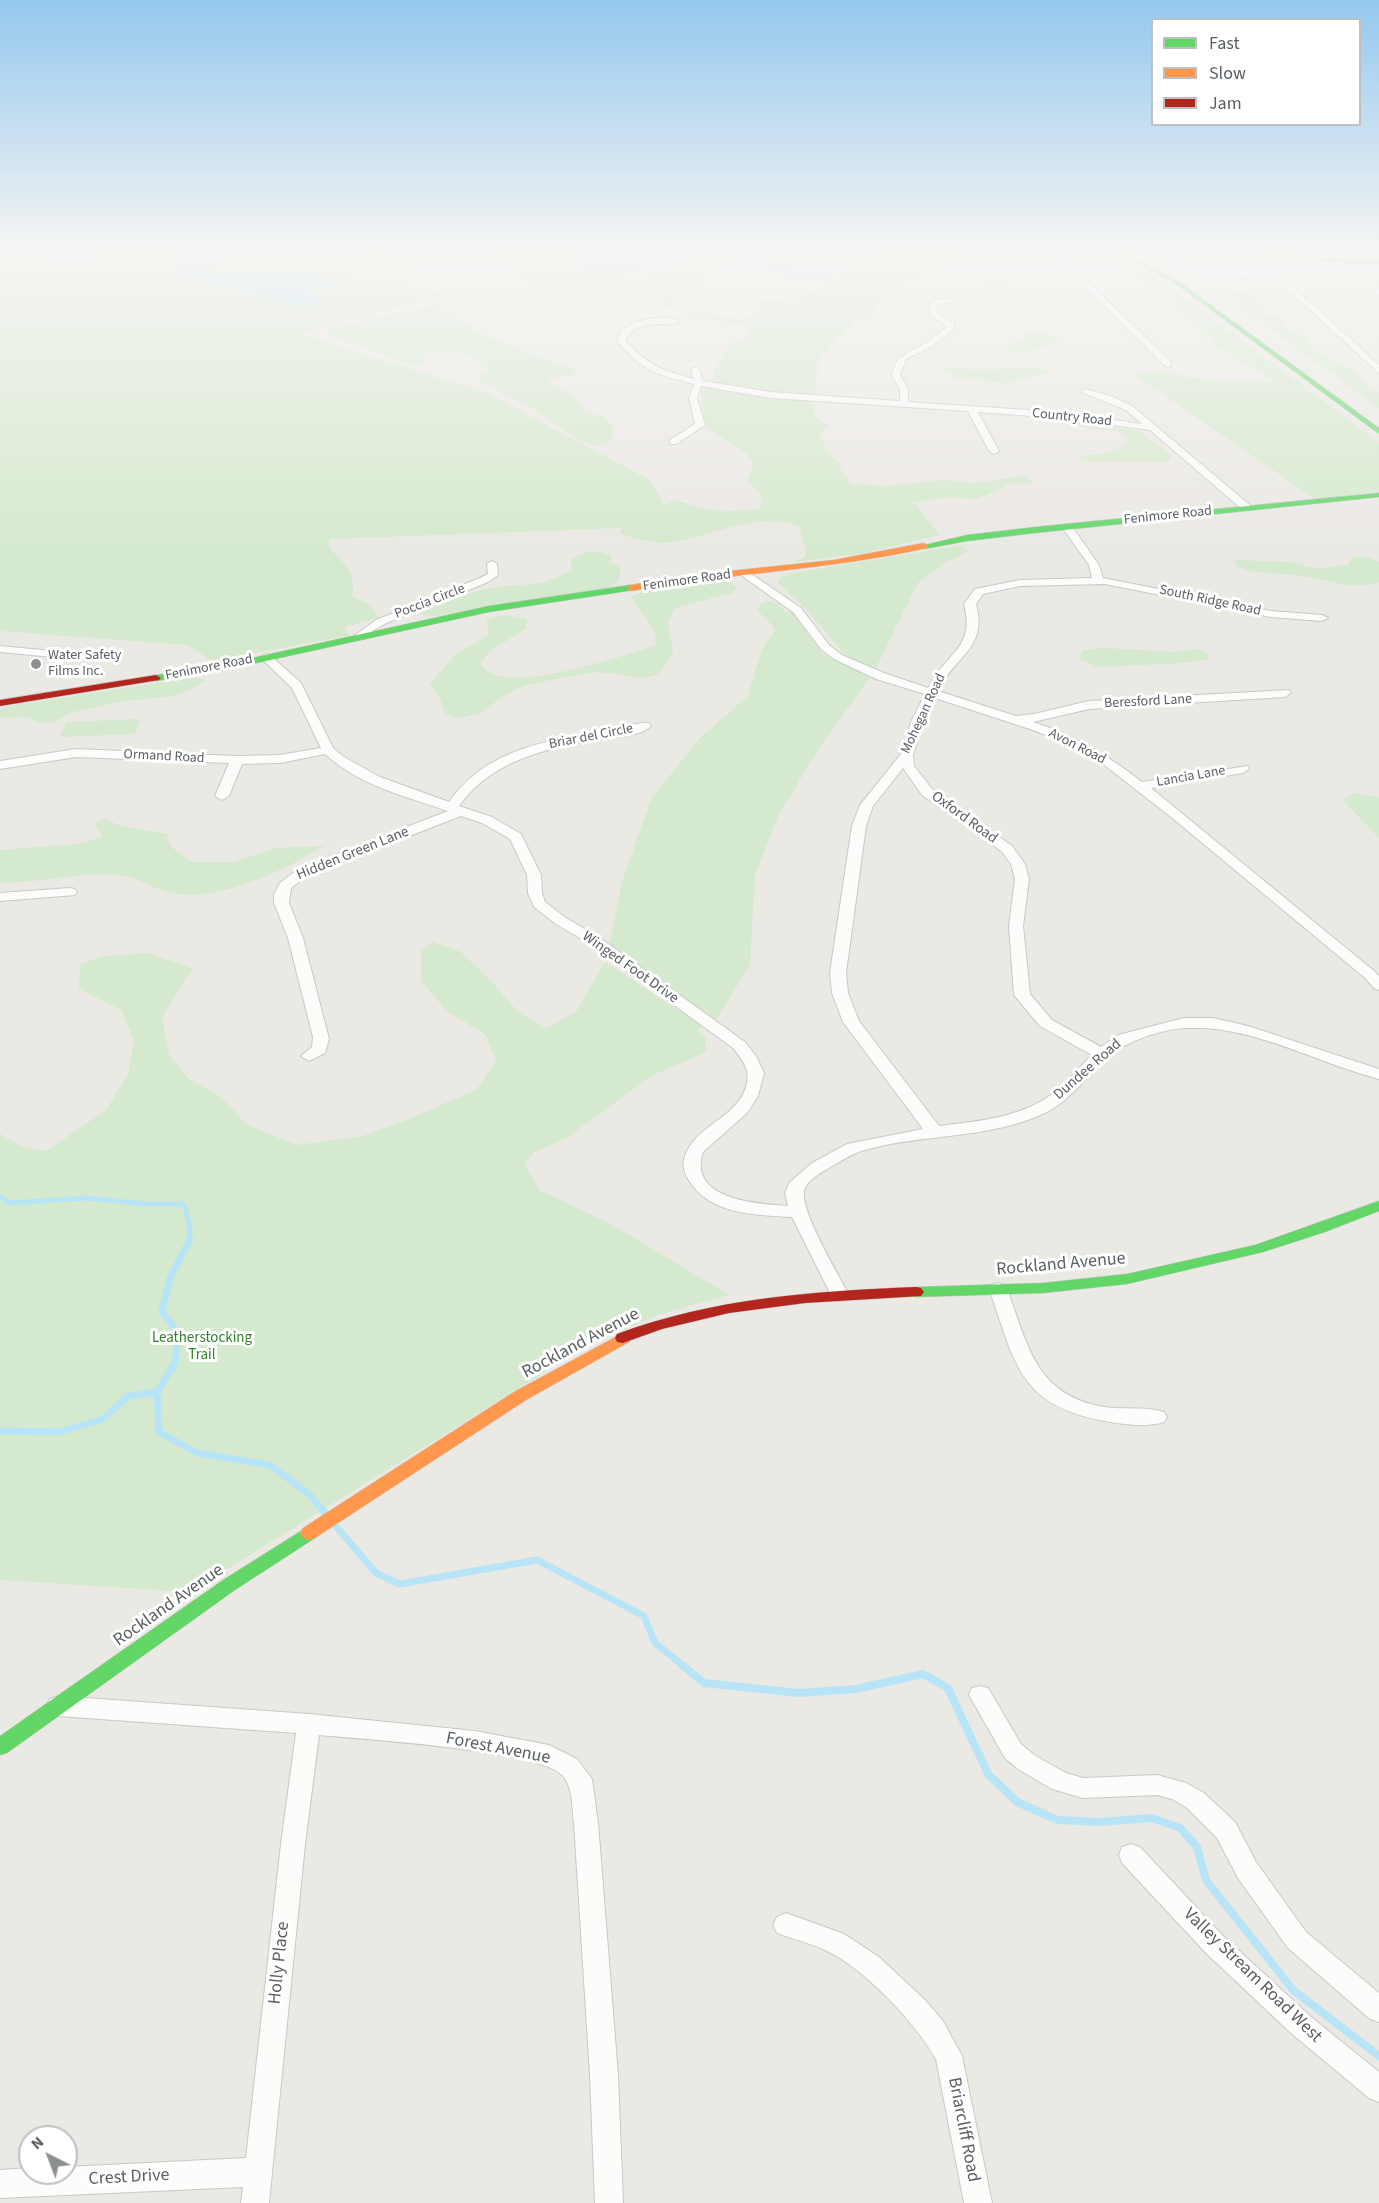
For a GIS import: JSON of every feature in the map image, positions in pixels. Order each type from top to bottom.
[{"type":"main road","points":[[1271,352],[1379,432]]},
{"type":"main road","points":[[1289,352],[1379,417]]},
{"type":"main road","name":"Fenimore Road","points":[[0,703],[182,674],[489,609],[583,597],[682,579],[834,563],[967,538],[1379,495]]},
{"type":"main road","name":"Rockland Avenue","points":[[0,1746],[229,1585],[520,1396],[629,1336],[672,1321],[745,1305],[840,1295],[1086,1285],[1127,1279],[1258,1248],[1376,1212]]},
{"type":"street","name":"Country Road","points":[[632,352],[642,362],[658,372],[699,383],[771,395],[1059,415],[1153,428]]},
{"type":"street","points":[[904,403],[904,389],[896,375],[903,357],[912,352]]},
{"type":"street","points":[[1156,352],[1168,364]]},
{"type":"street","points":[[1359,352],[1379,370]]},
{"type":"street","points":[[673,442],[700,425],[692,401],[695,386],[699,383],[695,369]]},
{"type":"street","points":[[1085,392],[1120,403],[1247,508]]},
{"type":"street","points":[[972,410],[994,451]]},
{"type":"street","points":[[1067,527],[1094,565],[1098,581]]},
{"type":"street","name":"Poccia Circle","points":[[360,636],[380,622],[484,580],[493,575],[492,564]]},
{"type":"street","name":"Avon Road","points":[[743,573],[797,610],[825,647],[838,657],[880,676],[1058,736],[1108,762],[1176,814],[1369,974],[1379,985]]},
{"type":"street","name":"South Ridge Road","points":[[1098,581],[1147,588],[1271,614],[1322,618]]},
{"type":"street","name":"Mohegan Road","points":[[935,1133],[851,1023],[840,993],[838,973],[859,826],[867,805],[907,755],[917,722],[941,673],[972,637],[973,615],[970,604],[979,591],[1020,583],[1098,581]]},
{"type":"street","points":[[0,649],[74,656]]},
{"type":"street","name":"Winged Foot Drive","points":[[266,657],[297,686],[328,750],[339,760],[375,780],[487,820],[516,837],[534,875],[535,893],[539,904],[561,921],[595,940],[739,1045],[752,1062],[757,1075],[752,1094],[738,1113],[714,1130],[692,1156],[691,1170],[711,1196],[724,1203],[743,1208],[798,1212]]},
{"type":"street","name":"Beresford Lane","points":[[1013,720],[1034,718],[1089,705],[1285,693]]},
{"type":"street","name":"Briar del Circle","points":[[457,809],[459,794],[471,781],[502,763],[541,747],[631,731],[645,726]]},
{"type":"street","name":"Ormand Road","points":[[0,765],[76,753],[237,760],[280,759],[328,750]]},
{"type":"street","name":"Oxford Road","points":[[907,755],[908,766],[927,792],[1007,849],[1018,864],[1022,879],[1016,926],[1022,995],[1046,1023],[1102,1054]]},
{"type":"street","points":[[222,796],[237,760]]},
{"type":"street","name":"Lancia Lane","points":[[1139,786],[1243,769]]},
{"type":"street","name":"Hidden Green Lane","points":[[309,1056],[319,1050],[321,1035],[310,1004],[300,954],[281,899],[283,891],[290,880],[303,872],[457,809]]},
{"type":"street","points":[[0,897],[70,892]]},
{"type":"street","name":"Dundee Road","points":[[798,1212],[794,1193],[798,1183],[818,1167],[853,1148],[899,1137],[999,1123],[1041,1108],[1061,1095],[1102,1054],[1124,1038],[1163,1026],[1213,1023],[1242,1029],[1379,1074]]},
{"type":"street","points":[[798,1212],[840,1295]]},
{"type":"street","points":[[998,1289],[1032,1376],[1057,1398],[1097,1414],[1157,1417]]},
{"type":"street","points":[[980,1695],[1013,1751],[1060,1782],[1083,1788],[1157,1785],[1178,1790],[1195,1800],[1226,1830],[1247,1870],[1297,1940],[1379,2010]]},
{"type":"street","name":"Forest Avenue","points":[[58,1706],[309,1724],[474,1741],[549,1755],[569,1766],[580,1779],[586,1823],[604,2075],[609,2203]]},
{"type":"street","name":"Holly Place","points":[[255,2203],[293,1844],[309,1724]]},
{"type":"street","name":"Valley Stream Road West","points":[[1131,1855],[1215,1945],[1301,2025],[1379,2089]]},
{"type":"street","name":"Briarcliff Road","points":[[786,1925],[835,1942],[870,1965],[916,2009],[934,2030],[949,2056],[978,2203]]},
{"type":"street","name":"Crest Drive","points":[[0,2184],[257,2172]]},
{"type":"green space","points":[[0,352],[358,352],[489,394],[650,480],[664,505],[676,500],[717,510],[759,509],[763,496],[747,481],[754,464],[746,453],[707,428],[700,392],[707,388],[810,399],[808,401],[812,403],[815,416],[828,426],[819,436],[833,459],[841,464],[839,467],[851,484],[885,486],[941,480],[976,483],[1025,475],[1033,483],[1008,485],[978,499],[947,497],[908,503],[916,504],[939,535],[865,553],[793,562],[805,557],[806,552],[800,527],[785,522],[769,521],[753,522],[670,542],[644,540],[626,535],[620,533],[622,528],[329,539],[329,548],[351,575],[352,596],[370,605],[379,617],[345,627],[348,636],[211,661],[188,645],[0,631]]},
{"type":"green space","points":[[374,352],[440,352],[425,354],[423,365],[413,366]]},
{"type":"green space","points":[[460,352],[528,352],[575,369],[576,372],[571,376],[551,378],[548,382],[574,396],[584,411],[602,416],[613,426],[611,438],[603,445],[595,445],[577,438],[533,409],[479,380],[480,375],[489,371],[467,354]]},
{"type":"green space","points":[[725,352],[825,352],[819,358],[814,396],[770,393],[712,383],[715,378],[714,371]]},
{"type":"green space","points":[[1225,352],[1258,352],[1379,442],[1379,491],[1315,499],[1133,374],[1171,370],[1183,377],[1228,381],[1273,381]]},
{"type":"green space","points":[[1302,352],[1317,352],[1352,370],[1369,389],[1379,393],[1379,408]]},
{"type":"green space","points":[[1040,367],[1055,372],[1007,383],[956,379],[940,368],[976,370]]},
{"type":"green space","points":[[1078,419],[1145,432],[1144,435],[1172,455],[1169,462],[1082,461],[1080,456],[1104,454],[1124,446],[1128,440],[1121,432],[1070,423]]},
{"type":"green space","points":[[969,544],[963,547],[969,551],[941,565],[918,583],[875,670],[844,654],[806,609],[778,583],[781,576],[793,573]]},
{"type":"green space","points":[[586,552],[611,555],[610,562],[621,568],[619,579],[610,589],[427,617],[420,613],[482,590],[551,580],[571,570],[571,559]]},
{"type":"green space","points":[[1352,557],[1366,557],[1379,562],[1379,583],[1352,586],[1297,575],[1254,572],[1236,566],[1235,560],[1291,562],[1318,569],[1348,565]]},
{"type":"green space","points":[[712,580],[731,583],[738,588],[732,593],[675,608],[668,623],[673,652],[659,674],[641,679],[596,672],[523,686],[500,698],[483,712],[456,719],[445,713],[440,699],[430,684],[455,655],[487,636],[489,628],[486,620],[501,616],[527,619],[527,628],[490,651],[480,664],[491,673],[506,677],[526,677],[573,670],[656,645],[655,632],[631,597],[644,591]]},
{"type":"green space","points":[[767,601],[779,604],[786,614],[790,610],[823,654],[870,677],[818,750],[777,818],[755,876],[750,965],[716,1020],[609,946],[622,882],[651,799],[700,738],[748,696],[762,649],[776,629],[757,610]]},
{"type":"green space","points":[[1106,648],[1175,652],[1199,649],[1208,655],[1208,659],[1182,663],[1098,667],[1079,659],[1083,650]]},
{"type":"green space","points":[[192,678],[206,680],[174,696],[117,702],[69,713],[55,722],[39,723],[28,717],[0,718],[0,710],[9,706]]},
{"type":"green space","points":[[140,719],[135,734],[60,737],[66,722]]},
{"type":"green space","points":[[1354,793],[1379,797],[1379,838],[1343,800]]},
{"type":"green space","points":[[104,818],[118,825],[167,834],[170,846],[192,862],[233,862],[276,848],[324,846],[289,866],[247,884],[204,894],[165,891],[131,878],[103,874],[0,882],[0,850],[78,844],[103,837],[95,824]]},
{"type":"green space","name":"Leatherstocking Trail","points":[[433,942],[461,952],[519,1013],[546,1028],[576,1012],[605,962],[702,1026],[698,1031],[705,1036],[706,1052],[651,1076],[568,1137],[533,1153],[525,1164],[539,1190],[611,1224],[729,1295],[658,1315],[587,1346],[190,1592],[0,1580],[0,1134],[21,1146],[46,1151],[106,1110],[128,1074],[134,1040],[121,1010],[79,989],[80,964],[104,956],[148,953],[193,968],[162,1017],[169,1055],[188,1078],[222,1098],[247,1125],[297,1145],[363,1136],[409,1119],[476,1090],[496,1061],[486,1035],[447,1011],[421,981],[421,951]]},
{"type":"waterway","points":[[0,1197],[9,1203],[86,1198],[145,1204],[184,1204],[190,1227],[189,1241]]},
{"type":"waterway","points":[[157,1392],[175,1363],[178,1333],[162,1311],[170,1278],[189,1241]]},
{"type":"waterway","points":[[0,1431],[59,1432],[103,1419],[128,1396],[157,1392]]},
{"type":"waterway","points":[[157,1392],[159,1432],[197,1453],[270,1465],[309,1494],[326,1514]]},
{"type":"waterway","points":[[334,1524],[376,1573],[400,1584],[537,1560],[644,1616],[655,1643],[685,1667]]},
{"type":"waterway","points":[[683,1666],[704,1683],[799,1693],[856,1689],[923,1674],[948,1688],[988,1774],[1017,1802],[1057,1820],[1101,1822],[1152,1818],[1180,1828],[1197,1847],[1206,1880],[1293,1990],[1379,2056]]},
{"type":"traffic: fast","points":[[1271,352],[1379,432]]},
{"type":"traffic: fast","points":[[924,546],[1035,530],[1379,495]]},
{"type":"traffic: fast","points":[[156,678],[220,668],[489,609],[631,588]]},
{"type":"traffic: fast","points":[[916,1292],[1043,1288],[1127,1279],[1258,1249],[1320,1229],[1379,1206]]},
{"type":"traffic: fast","points":[[0,1747],[229,1585],[309,1533]]},
{"type":"traffic: slow","points":[[631,588],[682,579],[834,563],[924,546]]},
{"type":"traffic: slow","points":[[309,1533],[520,1396],[623,1338]]},
{"type":"traffic: jam","points":[[0,703],[156,678]]},
{"type":"traffic: jam","points":[[623,1338],[656,1325],[692,1315],[766,1302],[916,1292]]},
{"type":"place","name":"Water Safety Films Inc.","points":[[36,664]]}]
